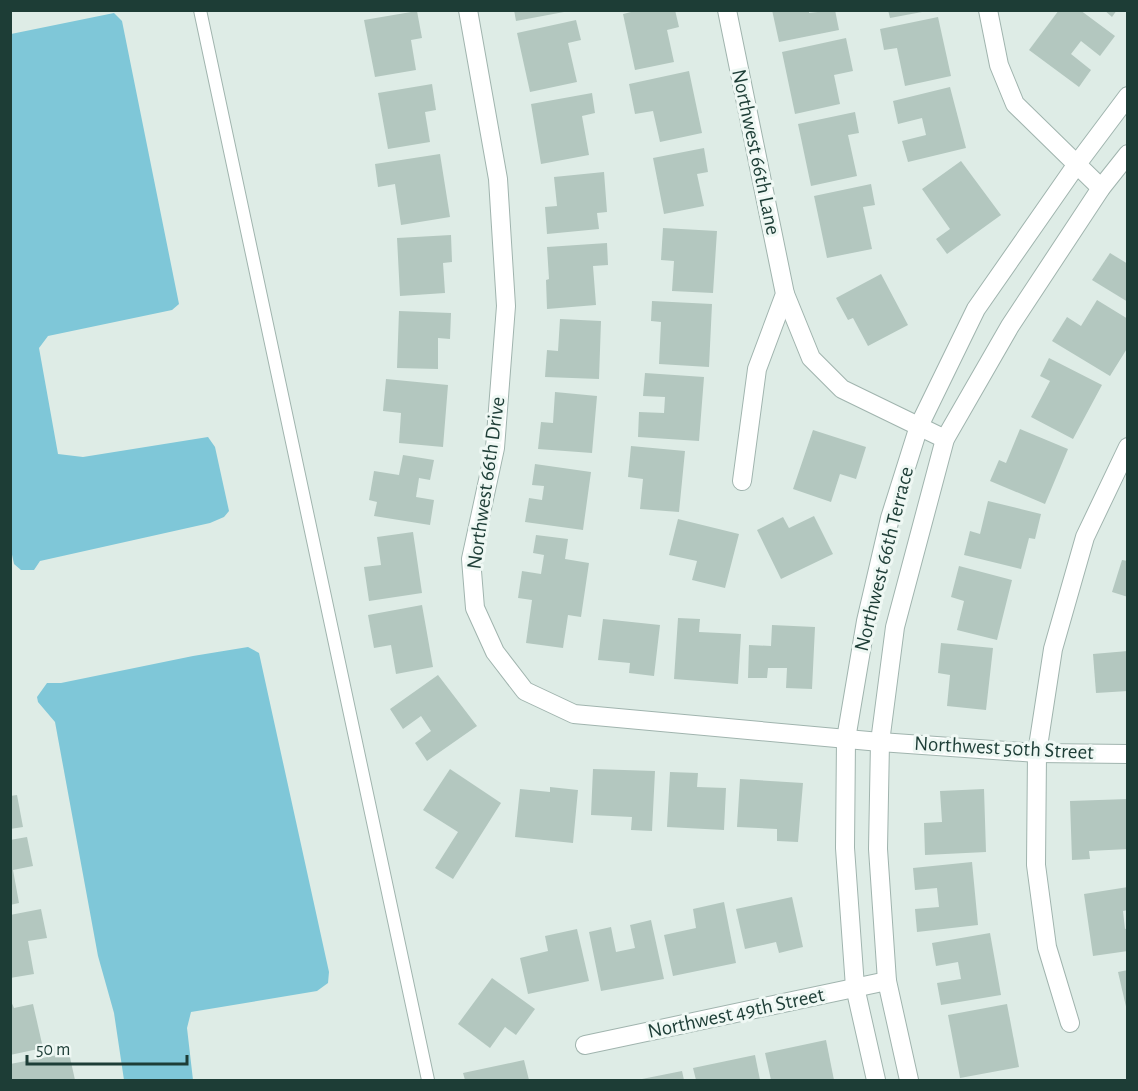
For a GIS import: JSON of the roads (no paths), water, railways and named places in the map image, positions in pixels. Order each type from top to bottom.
[{"type":"street","name":"Northwest 66th Drive","points":[[468,10],[498,179],[506,306],[495,448],[471,559],[475,608],[495,652],[525,691],[574,714],[880,742]]},
{"type":"street","name":"Northwest 66th Lane","points":[[727,10],[785,294],[811,358],[842,389],[945,439]]},
{"type":"street","points":[[988,10],[999,65],[1015,104],[1101,188]]},
{"type":"street","name":"Northwest 66th Terrace","points":[[876,1080],[855,987],[845,848],[846,739],[866,621],[890,518],[919,426],[976,309],[1077,164],[1128,96]]},
{"type":"street","name":"Northwest 66th Terrace","points":[[909,1080],[887,981],[878,849],[880,742],[895,627],[945,439],[1010,326],[1101,188],[1128,154]]},
{"type":"street","points":[[742,481],[757,369],[785,294]]},
{"type":"street","points":[[1070,1023],[1047,947],[1036,865],[1037,753],[1053,649],[1085,537],[1128,447]]},
{"type":"street","name":"Northwest 50th Street","points":[[880,742],[1037,753],[1128,754]]},
{"type":"street","name":"Northwest 49th Street","points":[[585,1045],[887,981]]},
{"type":"lane","points":[[200,10],[428,1080]]},
{"type":"water","points":[[114,13],[122,21],[179,304],[172,310],[48,336],[39,348],[58,454],[83,457],[208,437],[215,447],[229,511],[224,517],[210,523],[40,561],[34,570],[21,570],[14,564],[10,545],[11,34]]},
{"type":"water","points":[[248,647],[259,653],[329,972],[328,983],[317,991],[191,1012],[187,1028],[193,1080],[124,1080],[114,1013],[98,956],[55,722],[38,702],[37,697],[47,683],[61,683]]}]
